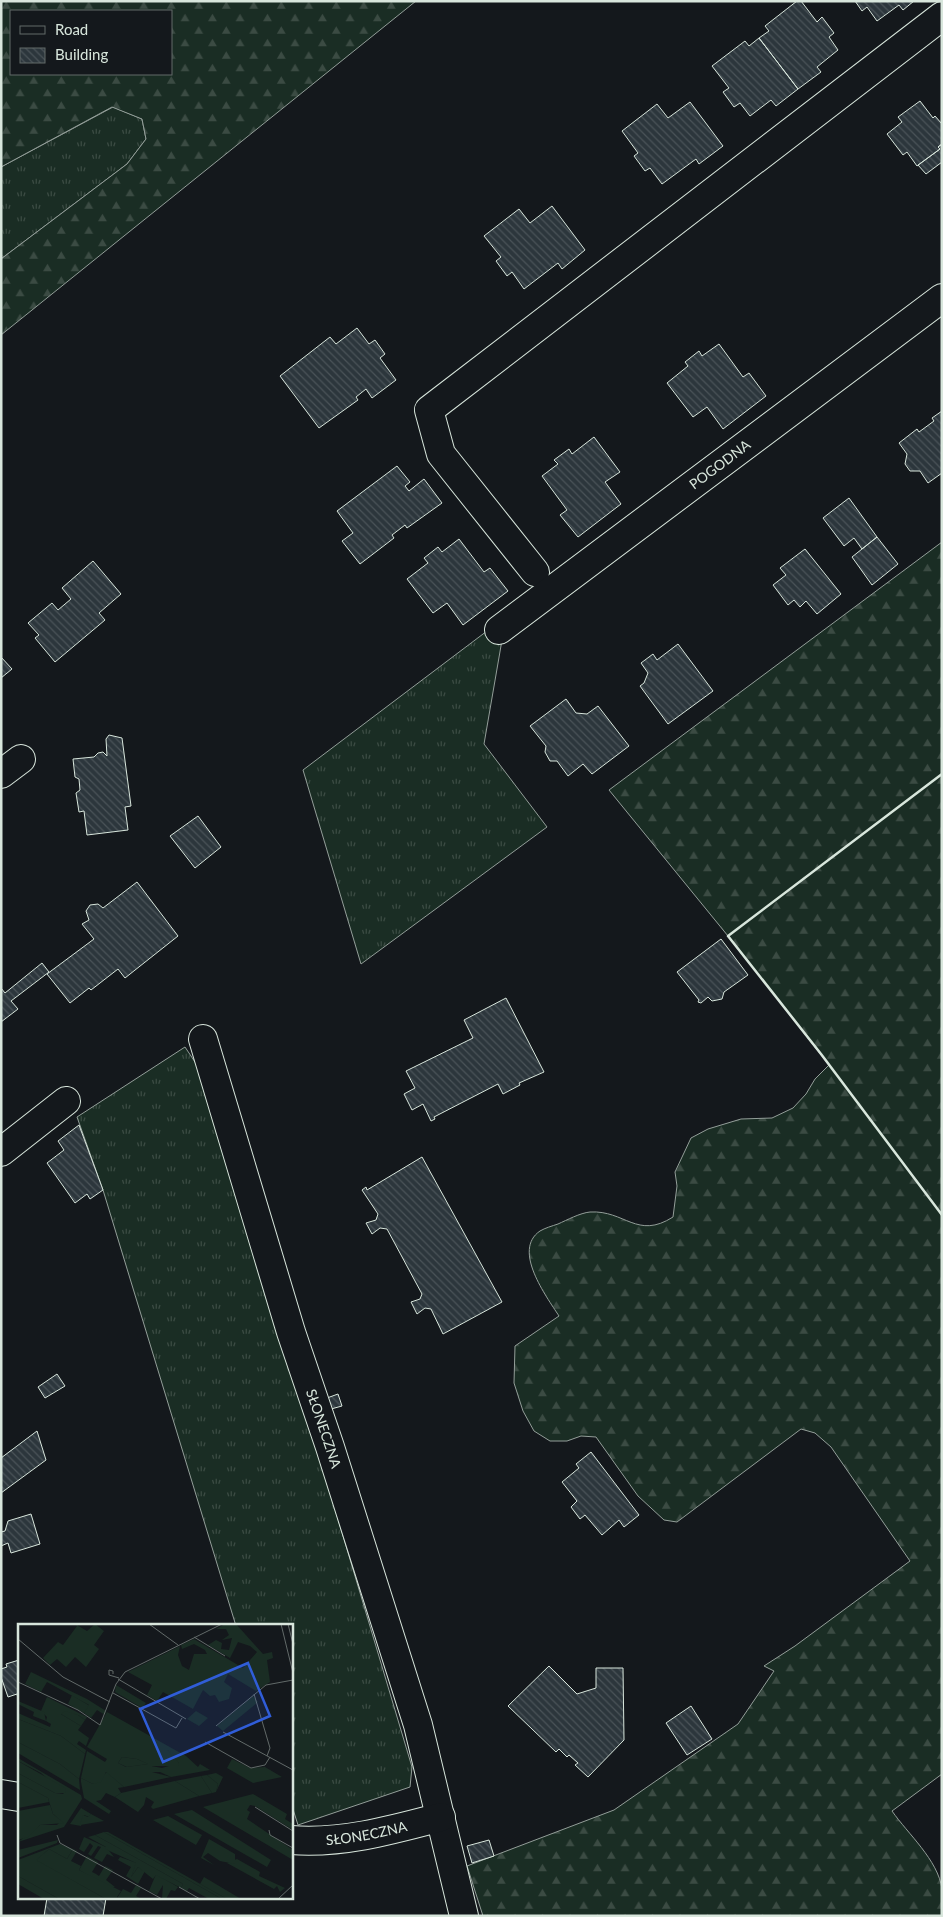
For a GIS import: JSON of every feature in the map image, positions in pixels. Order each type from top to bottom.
[{"type":"street","points":[[535,572],[441,454],[429,410],[942,16]]},
{"type":"street","name":"POGODNA","points":[[499,630],[942,298]]},
{"type":"street","name":"SŁONECZNA","points":[[203,1039],[290,1332],[330,1447],[418,1725],[464,1916]]},
{"type":"street","points":[[1,1152],[66,1101]]},
{"type":"street","points":[[1,1794],[18,1797]]},
{"type":"street","name":"SŁONECZNA","points":[[292,1840],[316,1842],[382,1832],[441,1817]]},
{"type":"green space","points":[[1,1],[416,1],[1,335],[1,259],[127,164],[146,139],[142,119],[112,107],[1,167]]},
{"type":"green space","points":[[113,107],[142,119],[146,139],[127,164],[1,259],[1,167]]},
{"type":"green space","points":[[942,542],[942,1774],[892,1811],[922,1848],[935,1868],[942,1889],[942,1916],[483,1916],[467,1866],[614,1810],[738,1724],[774,1671],[764,1666],[795,1646],[910,1561],[831,1447],[815,1433],[801,1429],[677,1522],[664,1520],[638,1496],[596,1437],[581,1436],[567,1441],[550,1441],[534,1431],[523,1411],[514,1383],[515,1346],[559,1316],[540,1285],[530,1261],[529,1249],[532,1239],[540,1231],[590,1212],[613,1215],[640,1225],[650,1226],[673,1217],[677,1186],[675,1172],[691,1138],[708,1129],[741,1119],[772,1118],[793,1108],[806,1094],[815,1079],[829,1065],[728,936],[609,790]]},
{"type":"green space","points":[[487,631],[502,640],[484,744],[547,827],[361,964],[303,770]]},
{"type":"green space","points":[[185,1047],[207,1080],[412,1767],[410,1787],[298,1825],[292,1806],[292,1624],[235,1624],[103,1190],[77,1117]]},
{"type":"building","points":[[797,1],[801,1],[817,22],[822,17],[834,33],[829,37],[838,50],[817,67],[821,72],[798,89],[759,38],[769,31],[765,26]]},
{"type":"building","points":[[855,1],[914,1],[903,10],[899,5],[877,21],[867,7],[862,11]]},
{"type":"building","points":[[759,38],[798,89],[776,106],[771,100],[750,116],[740,103],[734,107],[723,92],[729,88],[712,66],[745,41],[749,46]]},
{"type":"building","points":[[920,101],[933,118],[935,116],[942,124],[942,144],[938,147],[940,149],[917,166],[907,152],[903,155],[887,134],[902,122],[898,117]]},
{"type":"building","points":[[690,102],[723,146],[699,164],[696,159],[662,184],[650,168],[645,171],[634,156],[638,153],[622,131],[657,104],[668,118]]},
{"type":"building","points":[[942,144],[942,162],[926,174],[918,165],[940,149],[938,147]]},
{"type":"building","points":[[552,206],[585,250],[562,269],[558,263],[524,289],[512,272],[507,276],[496,261],[501,257],[484,236],[519,209],[530,223]]},
{"type":"building","points":[[357,328],[369,344],[375,340],[385,354],[380,358],[396,380],[372,398],[366,389],[356,397],[358,400],[319,428],[280,376],[330,337],[336,344]]},
{"type":"building","points":[[719,344],[743,377],[749,373],[766,396],[723,429],[707,407],[693,417],[667,383],[688,366],[685,362],[699,351],[702,356]]},
{"type":"building","points":[[942,411],[942,473],[928,483],[920,471],[910,471],[905,464],[907,454],[899,443],[917,429],[919,432],[934,421],[932,418]]},
{"type":"building","points":[[594,437],[620,472],[605,482],[621,504],[578,537],[560,515],[567,510],[542,476],[558,464],[554,460],[569,449],[572,454]]},
{"type":"building","points":[[397,466],[410,482],[405,486],[409,491],[424,479],[442,503],[407,528],[405,525],[392,535],[394,538],[360,564],[342,541],[353,533],[337,511]]},
{"type":"building","points":[[849,498],[877,537],[862,549],[854,538],[844,546],[823,518]]},
{"type":"building","points":[[877,537],[898,564],[872,585],[852,557]]},
{"type":"building","points":[[459,539],[484,572],[490,568],[508,591],[463,625],[447,603],[433,613],[407,579],[428,563],[424,558],[438,547],[442,552]]},
{"type":"building","points":[[805,549],[841,594],[817,614],[806,601],[800,607],[794,600],[788,605],[773,585],[786,575],[780,568]]},
{"type":"building","points":[[93,561],[121,594],[99,613],[105,620],[55,662],[35,638],[39,635],[28,623],[52,603],[58,610],[71,599],[62,588]]},
{"type":"building","points":[[678,644],[713,691],[668,724],[640,686],[644,683],[648,673],[641,663],[653,654],[657,660]]},
{"type":"building","points":[[1,657],[12,669],[1,678]]},
{"type":"building","points":[[566,699],[576,713],[587,714],[598,706],[629,746],[592,774],[583,764],[568,776],[557,761],[550,761],[545,752],[546,746],[530,726]]},
{"type":"building","points":[[109,735],[122,738],[131,806],[125,807],[128,830],[87,835],[84,811],[79,812],[76,793],[80,790],[79,779],[75,777],[73,759],[94,757],[98,753],[103,752],[107,756],[106,739]]},
{"type":"building","points":[[198,816],[221,847],[195,868],[170,836]]},
{"type":"building","points":[[137,882],[178,936],[125,978],[118,969],[91,990],[89,988],[70,1003],[47,974],[94,939],[82,924],[89,920],[86,911],[90,905],[98,904],[103,908]]},
{"type":"building","points":[[721,939],[748,975],[724,992],[722,999],[712,1001],[708,997],[701,1003],[698,1002],[699,1000],[677,972]]},
{"type":"building","points":[[42,963],[49,972],[11,1001],[18,1009],[1,1022],[1,988],[5,993]]},
{"type":"building","points":[[506,998],[544,1072],[519,1083],[520,1085],[503,1094],[498,1084],[434,1117],[435,1119],[431,1121],[423,1104],[412,1110],[404,1094],[415,1088],[406,1071],[473,1038],[464,1020]]},
{"type":"building","points":[[79,1125],[103,1190],[90,1199],[87,1194],[75,1203],[47,1163],[64,1150],[58,1141]]},
{"type":"building","points":[[422,1157],[502,1302],[443,1334],[431,1309],[425,1308],[417,1314],[411,1302],[420,1299],[422,1294],[387,1229],[380,1228],[372,1234],[366,1223],[376,1220],[378,1214],[362,1190],[366,1187],[367,1190]]},
{"type":"building","points":[[57,1374],[65,1386],[45,1398],[38,1387]]},
{"type":"building","points":[[338,1394],[342,1406],[331,1409],[327,1398]]},
{"type":"building","points":[[37,1431],[46,1460],[1,1493],[1,1458]]},
{"type":"building","points":[[591,1452],[639,1515],[624,1527],[619,1520],[602,1535],[585,1515],[580,1519],[571,1507],[577,1501],[562,1482],[579,1468],[576,1464]]},
{"type":"building","points":[[31,1514],[40,1544],[11,1553],[8,1543],[1,1546],[1,1532],[5,1531],[8,1521]]},
{"type":"building","points":[[18,1660],[18,1698],[17,1694],[8,1697],[1,1677],[1,1669],[7,1667],[6,1664]]},
{"type":"building","points":[[549,1666],[577,1694],[596,1688],[596,1668],[623,1668],[624,1740],[588,1777],[575,1765],[578,1763],[569,1755],[567,1757],[559,1749],[556,1752],[508,1706]]},
{"type":"building","points":[[691,1706],[712,1739],[687,1755],[666,1723]]},
{"type":"building","points":[[489,1840],[494,1856],[472,1863],[467,1846]]},
{"type":"building","points":[[47,1900],[106,1900],[103,1916],[44,1916]]},
{"type":"wall","points":[[942,774],[728,936],[821,1054],[942,1215]]}]
